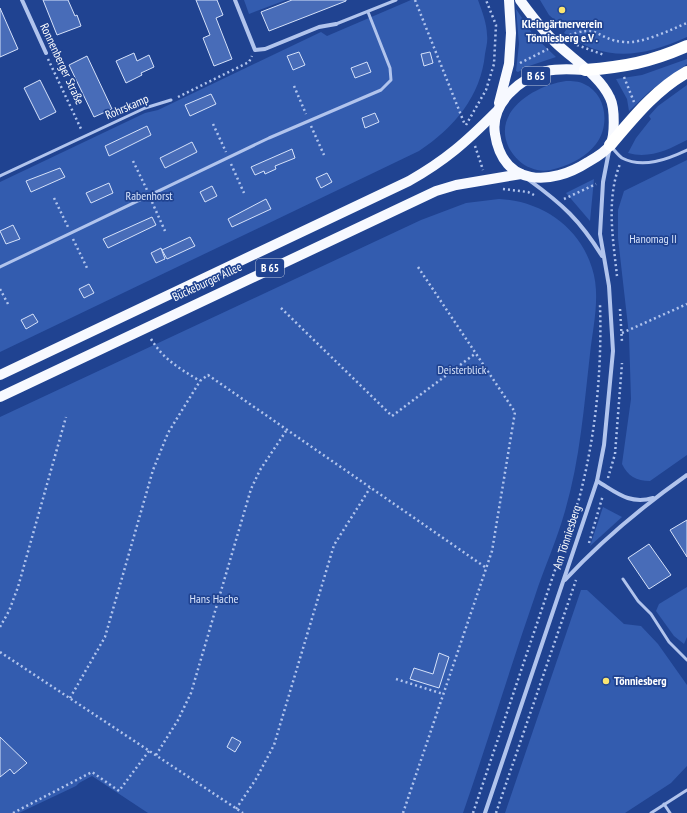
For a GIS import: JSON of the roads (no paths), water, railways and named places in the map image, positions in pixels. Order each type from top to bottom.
[{"type":"highway","name":"B 65","points":[[585,70],[622,67],[645,62],[687,46]]},
{"type":"highway","name":"B 65","points":[[610,145],[639,111],[662,89],[687,72]]},
{"type":"main road","points":[[509,0],[509,64],[494,127],[498,149],[511,166],[521,174]]},
{"type":"main road","points":[[520,0],[556,43],[607,92],[613,106],[613,126],[610,145]]},
{"type":"main road","name":"B 65","points":[[497,110],[508,95],[518,87],[546,71],[559,69],[585,70]]},
{"type":"main road","name":"Bückeburger Allee","points":[[0,375],[409,181],[435,167],[457,151],[497,110]]},
{"type":"main road","name":"B 65","points":[[521,174],[546,179],[559,176],[582,166],[610,145]]},
{"type":"main road","name":"Bückeburger Allee","points":[[0,397],[423,197],[456,184],[521,174]]},
{"type":"street","name":"Ronnenberger Straße","points":[[22,0],[46,53]]},
{"type":"street","points":[[235,0],[255,50],[266,49],[319,27],[336,24]]},
{"type":"street","name":"Am Tönniesberg","points":[[485,813],[597,481],[604,445],[613,335],[609,286],[600,234],[600,210],[603,182],[610,145]]},
{"type":"street","name":"Am Tönniesberg","points":[[521,174],[559,202],[578,221],[603,258]]},
{"type":"street","points":[[563,581],[597,546],[656,496],[687,475]]},
{"type":"street","points":[[597,481],[628,499],[641,501],[656,496]]},
{"type":"lane","points":[[336,24],[396,0]]},
{"type":"lane","points":[[0,266],[269,138],[381,90],[391,80],[390,68],[368,12]]},
{"type":"lane","name":"Rohrskamp","points":[[0,176],[145,108],[171,100]]},
{"type":"lane","points":[[610,145],[622,158],[640,162],[665,160],[687,150]]},
{"type":"lane","points":[[623,579],[638,601],[651,614],[669,642],[687,660]]},
{"type":"lane","points":[[651,813],[687,790]]},
{"type":"lane","points":[[664,804],[670,813]]},
{"type":"place","name":"Kleingärtnerverein Tönniesberg e.V .","points":[[562,10]]},
{"type":"place","name":"Tönniesberg","points":[[606,681]]},
{"type":"park label","name":"Rabenhorst","points":[[149,196]]},
{"type":"park label","name":"Hanomag II","points":[[653,239]]},
{"type":"park label","name":"Deisterblick","points":[[462,370]]},
{"type":"park label","name":"Hans Hache","points":[[214,599]]}]
